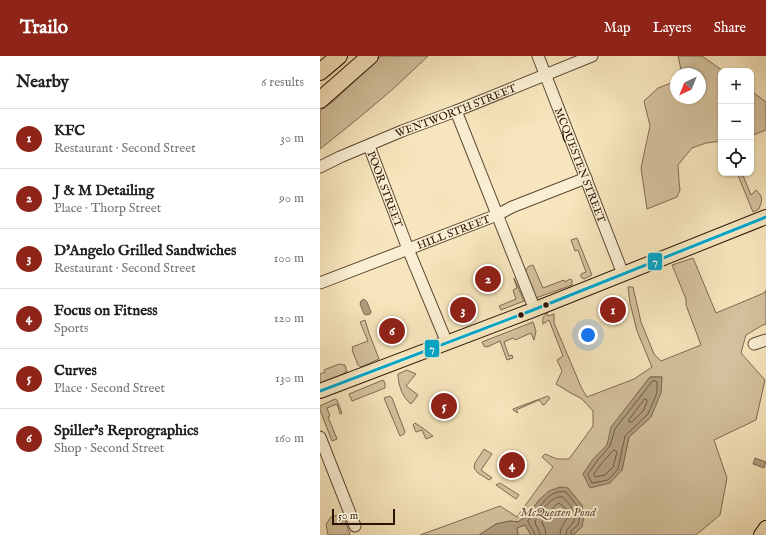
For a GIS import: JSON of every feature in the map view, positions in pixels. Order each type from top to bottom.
[{"type":"highway","points":[[320,72],[339,56]]},
{"type":"highway","points":[[320,100],[370,56]]},
{"type":"main road","points":[[320,391],[535,310],[766,217]]},
{"type":"main road","points":[[761,535],[766,528]]},
{"type":"street","name":"MCQUESTEN STREET","points":[[538,56],[623,274]]},
{"type":"street","name":"WENTWORTH STREET","points":[[320,167],[402,131],[456,111],[592,56]]},
{"type":"street","points":[[456,111],[535,310]]},
{"type":"street","name":"POOR STREET","points":[[369,146],[408,249],[447,343]]},
{"type":"street","name":"HILL STREET","points":[[320,283],[497,215],[512,207],[586,178]]},
{"type":"street","points":[[754,344],[766,340]]},
{"type":"street","points":[[320,437],[355,526]]},
{"type":"shaded area","points":[[381,56],[428,56],[393,89],[320,149],[320,111],[336,99]]},
{"type":"shaded area","points":[[678,56],[702,56],[719,68],[718,141],[706,143],[692,148],[678,165],[680,190],[677,197],[647,209],[641,168],[650,126],[644,101],[658,88],[670,83],[670,104],[706,104],[706,68],[681,68]]},
{"type":"shaded area","points":[[754,93],[766,102],[766,130],[754,135]]},
{"type":"shaded area","points":[[738,176],[743,176],[751,195],[756,190],[761,197],[759,209],[753,212]]},
{"type":"shaded area","points":[[577,238],[592,275],[584,279],[581,277],[581,274],[586,272],[578,250],[575,251],[571,240]]},
{"type":"shaded area","points":[[693,258],[716,313],[764,293],[766,290],[766,324],[746,335],[741,353],[765,380],[756,420],[714,440],[727,478],[720,515],[696,535],[573,535],[582,527],[574,496],[568,488],[540,499],[528,515],[518,522],[510,521],[496,524],[479,535],[420,535],[500,506],[517,517],[553,467],[542,457],[545,454],[557,459],[569,459],[593,426],[593,411],[582,399],[556,384],[562,371],[557,360],[563,356],[549,320],[543,324],[543,318],[547,313],[548,316],[554,314],[554,323],[582,389],[587,397],[634,379],[652,367],[637,331],[630,303],[628,287],[633,287],[641,322],[654,354],[661,361],[701,345],[686,305],[686,299],[672,265]],"holes":[[[650,377],[662,377],[651,417],[629,437],[622,470],[593,459],[607,445],[636,395]]]},
{"type":"shaded area","points":[[533,265],[543,288],[564,280],[565,282],[570,279],[572,280],[572,285],[536,298],[526,272],[528,267]]},
{"type":"shaded area","points":[[514,278],[524,301],[501,310],[499,306],[516,299],[513,290],[517,288]]},
{"type":"shaded area","points":[[365,320],[379,359],[361,367],[358,365],[352,347],[368,341],[360,322]]},
{"type":"shaded area","points":[[533,322],[536,331],[534,340],[531,333],[515,340],[513,338],[504,342],[509,356],[512,355],[513,358],[507,360],[500,341],[487,347],[484,346],[482,342]]},
{"type":"shaded area","points":[[339,364],[345,365],[347,372],[320,383],[320,374],[325,372],[324,370]]},
{"type":"shaded area","points":[[407,370],[416,374],[406,386],[418,395],[411,404],[403,394],[398,378],[398,374]]},
{"type":"shaded area","points":[[383,380],[385,383],[385,388],[352,401],[349,394]]},
{"type":"shaded area","points":[[390,396],[405,432],[400,436],[384,398]]},
{"type":"shaded area","points":[[548,396],[550,398],[544,405],[539,400],[516,410],[518,413],[513,410],[513,409]]},
{"type":"shaded area","points":[[335,399],[337,400],[342,413],[340,414],[337,404],[327,408],[330,416],[328,417],[337,439],[332,441],[320,410],[320,406]]},
{"type":"shaded area","points":[[415,423],[433,436],[426,439],[422,430],[416,432],[413,425]]},
{"type":"shaded area","points":[[484,449],[492,454],[481,470],[492,478],[489,480],[478,473],[474,468],[475,463]]},
{"type":"shaded area","points":[[500,483],[519,495],[516,499],[496,485]]},
{"type":"shaded area","points":[[338,515],[344,518],[350,534],[349,535],[328,535],[326,524],[331,517]]},
{"type":"shaded area","points":[[525,525],[531,535],[518,535],[517,527]]},
{"type":"water","points":[[364,299],[367,302],[371,312],[370,314],[364,314],[360,304]]},
{"type":"water","points":[[650,377],[662,377],[661,393],[651,417],[629,437],[622,470],[610,483],[590,488],[583,474],[593,459],[607,445],[611,427]]},
{"type":"water","points":[[755,458],[766,462],[764,468],[753,464]]},
{"type":"water","name":"McQuesten Pond","points":[[560,487],[568,488],[582,505],[584,516],[582,527],[573,535],[531,535],[525,525],[517,528],[518,535],[479,535],[496,524],[510,521],[518,522],[528,515],[540,499],[549,491]]},
{"type":"transit line","name":"7","points":[[320,391],[533,310],[766,217]]},
{"type":"place","name":"J & M Detailing","points":[[488,279]]},
{"type":"place","name":"D'Angelo Grilled Sandwiches","points":[[463,310]]},
{"type":"place","name":"KFC","points":[[613,310]]},
{"type":"place","name":"Spiller's Reprographics","points":[[392,331]]},
{"type":"place","name":"Curves","points":[[444,406]]},
{"type":"place","name":"Focus on Fitness","points":[[512,465]]}]
